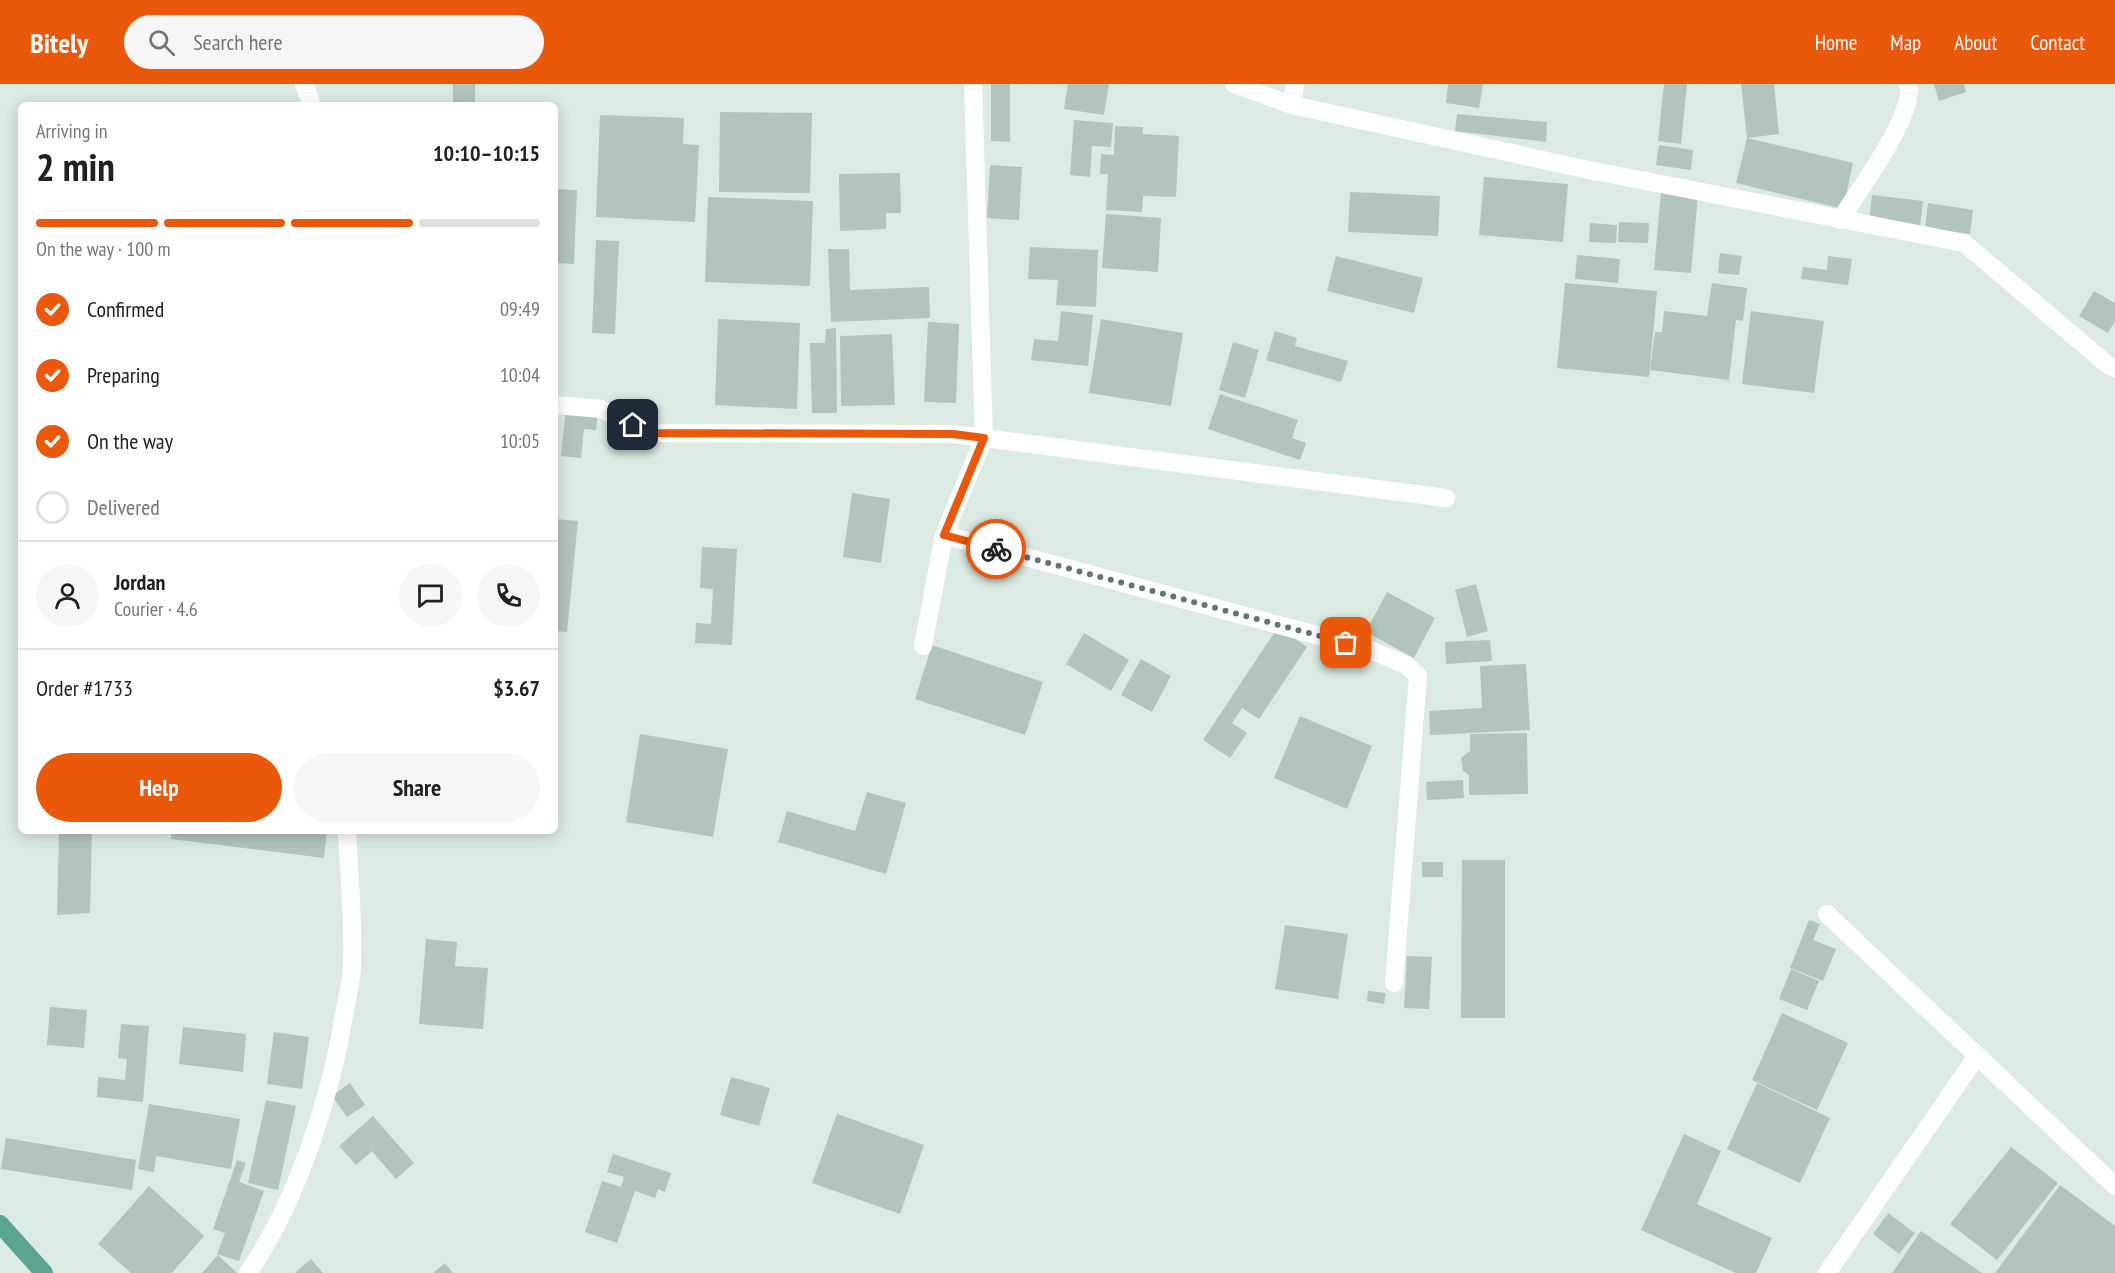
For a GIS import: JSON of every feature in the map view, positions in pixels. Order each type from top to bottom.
[{"type":"main road","points":[[0,1224],[44,1273]]},
{"type":"street","points":[[304,84],[311,102]]},
{"type":"street","points":[[923,646],[944,535],[984,438],[973,84]]},
{"type":"street","points":[[1234,84],[1292,105],[1584,169],[1964,243],[2108,365],[2115,368]]},
{"type":"street","points":[[1292,105],[1295,84]]},
{"type":"street","points":[[1840,220],[1905,114],[1911,93],[1908,84]]},
{"type":"street","points":[[558,405],[601,409],[649,433],[953,434],[1446,498]]},
{"type":"street","points":[[944,535],[1368,649],[1406,665],[1418,676],[1394,982]]},
{"type":"street","points":[[248,1273],[270,1241],[305,1156],[326,1097],[340,1040],[352,969],[347,834]]},
{"type":"street","points":[[1827,914],[2115,1186]]},
{"type":"street","points":[[1827,1273],[1977,1056]]},
{"type":"building","points":[[453,84],[475,84],[475,102],[453,102]]},
{"type":"building","points":[[991,84],[1010,84],[1010,142],[991,141]]},
{"type":"building","points":[[1068,84],[1109,84],[1104,115],[1064,109]]},
{"type":"building","points":[[1448,84],[1483,84],[1479,108],[1446,103]]},
{"type":"building","points":[[1664,84],[1687,84],[1681,144],[1658,141]]},
{"type":"building","points":[[1741,84],[1774,84],[1779,134],[1747,138]]},
{"type":"building","points":[[1934,84],[1964,84],[1966,92],[1939,101]]},
{"type":"building","points":[[720,112],[812,113],[810,193],[719,192]]},
{"type":"building","points":[[1457,114],[1547,122],[1546,142],[1455,131]]},
{"type":"building","points":[[600,115],[684,118],[683,144],[699,145],[695,222],[596,217]]},
{"type":"building","points":[[1074,120],[1113,123],[1111,147],[1092,146],[1090,177],[1070,175]]},
{"type":"building","points":[[1115,126],[1143,127],[1143,134],[1179,136],[1176,197],[1143,196],[1142,212],[1106,210],[1108,174],[1100,174],[1101,154],[1114,155]]},
{"type":"building","points":[[1747,138],[1853,163],[1843,209],[1736,183]]},
{"type":"building","points":[[1659,145],[1693,150],[1691,170],[1656,165]]},
{"type":"building","points":[[990,165],[1022,167],[1019,220],[987,218]]},
{"type":"building","points":[[900,173],[901,213],[886,213],[886,229],[840,231],[839,174]]},
{"type":"building","points":[[1484,177],[1568,184],[1563,242],[1479,235]]},
{"type":"building","points":[[558,189],[577,190],[574,264],[558,263]]},
{"type":"building","points":[[1661,191],[1698,195],[1691,273],[1654,270]]},
{"type":"building","points":[[1350,192],[1440,196],[1438,236],[1348,232]]},
{"type":"building","points":[[1872,195],[1923,201],[1920,227],[1869,221]]},
{"type":"building","points":[[708,197],[813,201],[810,286],[705,282]]},
{"type":"building","points":[[1928,203],[1973,210],[1970,234],[1925,228]]},
{"type":"building","points":[[1106,214],[1161,218],[1158,272],[1102,268]]},
{"type":"building","points":[[1619,222],[1649,223],[1648,243],[1618,242]]},
{"type":"building","points":[[1590,223],[1617,225],[1616,243],[1589,242]]},
{"type":"building","points":[[596,240],[619,241],[615,334],[592,333]]},
{"type":"building","points":[[1030,247],[1098,250],[1096,307],[1056,305],[1058,280],[1028,279]]},
{"type":"building","points":[[828,249],[849,249],[850,290],[929,287],[930,318],[831,322]]},
{"type":"building","points":[[1720,253],[1742,256],[1739,275],[1718,273]]},
{"type":"building","points":[[1577,255],[1620,259],[1618,283],[1575,279]]},
{"type":"building","points":[[1336,256],[1423,278],[1414,313],[1327,291]]},
{"type":"building","points":[[1828,256],[1852,259],[1848,285],[1801,279],[1803,267],[1827,270]]},
{"type":"building","points":[[1565,283],[1657,291],[1649,377],[1557,368]]},
{"type":"building","points":[[1712,283],[1747,288],[1743,321],[1736,320],[1729,380],[1650,370],[1655,332],[1662,332],[1664,311],[1707,316]]},
{"type":"building","points":[[2094,291],[2115,303],[2115,321],[2108,333],[2079,316]]},
{"type":"building","points":[[1061,311],[1093,315],[1088,366],[1031,360],[1034,339],[1058,341]]},
{"type":"building","points":[[1751,311],[1824,321],[1814,393],[1742,384]]},
{"type":"building","points":[[718,319],[800,323],[797,409],[715,405]]},
{"type":"building","points":[[1101,319],[1183,333],[1171,406],[1089,393]]},
{"type":"building","points":[[928,322],[959,324],[956,403],[924,402]]},
{"type":"building","points":[[836,328],[837,413],[812,413],[810,343],[825,343],[826,329]]},
{"type":"building","points":[[1275,331],[1297,338],[1295,346],[1348,361],[1341,382],[1266,360]]},
{"type":"building","points":[[892,334],[895,405],[841,406],[840,336]]},
{"type":"building","points":[[1233,342],[1259,350],[1245,398],[1219,390]]},
{"type":"building","points":[[1220,394],[1298,420],[1292,438],[1306,443],[1300,460],[1208,429]]},
{"type":"building","points":[[566,409],[598,412],[596,430],[584,429],[581,458],[561,456]]},
{"type":"building","points":[[852,493],[890,499],[881,563],[843,557]]},
{"type":"building","points":[[558,519],[578,521],[567,632],[558,631]]},
{"type":"building","points":[[702,547],[737,549],[732,645],[695,643],[696,623],[711,624],[713,589],[700,588]]},
{"type":"building","points":[[1476,584],[1488,631],[1467,637],[1455,590]]},
{"type":"building","points":[[1387,592],[1435,618],[1414,658],[1366,632]]},
{"type":"building","points":[[1278,627],[1307,647],[1259,719],[1242,708],[1232,723],[1247,733],[1230,758],[1203,740]]},
{"type":"building","points":[[1084,633],[1129,660],[1111,691],[1066,664]]},
{"type":"building","points":[[1490,640],[1492,661],[1446,664],[1445,642]]},
{"type":"building","points":[[932,645],[1043,682],[1025,735],[915,699]]},
{"type":"building","points":[[1141,659],[1171,676],[1152,712],[1121,695]]},
{"type":"building","points":[[1526,664],[1530,730],[1430,735],[1429,711],[1482,708],[1480,666]]},
{"type":"building","points":[[1300,716],[1372,746],[1347,809],[1274,778]]},
{"type":"building","points":[[1527,733],[1528,794],[1469,795],[1469,775],[1463,771],[1461,758],[1470,751],[1470,734]]},
{"type":"building","points":[[640,734],[728,749],[713,837],[626,822]]},
{"type":"building","points":[[1463,780],[1464,798],[1427,800],[1426,782]]},
{"type":"building","points":[[867,792],[906,803],[886,874],[778,842],[787,811],[855,831]]},
{"type":"building","points":[[59,834],[92,834],[90,913],[57,915]]},
{"type":"building","points":[[172,834],[327,834],[324,858],[171,839]]},
{"type":"building","points":[[1462,860],[1505,860],[1505,1018],[1461,1018]]},
{"type":"building","points":[[1422,862],[1443,862],[1443,877],[1422,877]]},
{"type":"building","points":[[1809,920],[1820,924],[1813,940],[1836,949],[1823,981],[1790,968]]},
{"type":"building","points":[[1285,925],[1348,934],[1338,999],[1275,989]]},
{"type":"building","points":[[426,939],[457,942],[455,966],[488,968],[483,1029],[419,1024]]},
{"type":"building","points":[[1407,956],[1432,957],[1429,1009],[1404,1008]]},
{"type":"building","points":[[1791,969],[1819,981],[1807,1010],[1779,999]]},
{"type":"building","points":[[1368,991],[1386,993],[1384,1004],[1367,1001]]},
{"type":"building","points":[[50,1007],[87,1010],[84,1048],[47,1045]]},
{"type":"building","points":[[1782,1013],[1848,1043],[1817,1110],[1752,1080]]},
{"type":"building","points":[[121,1024],[149,1026],[143,1102],[97,1097],[98,1077],[125,1080],[127,1059],[118,1058]]},
{"type":"building","points":[[183,1027],[246,1034],[243,1072],[179,1064]]},
{"type":"building","points":[[274,1032],[309,1037],[302,1089],[267,1084]]},
{"type":"building","points":[[731,1077],[770,1088],[759,1126],[720,1115]]},
{"type":"building","points":[[350,1083],[365,1105],[347,1117],[332,1096]]},
{"type":"building","points":[[1757,1083],[1830,1118],[1800,1183],[1727,1149]]},
{"type":"building","points":[[266,1100],[296,1106],[278,1190],[248,1183]]},
{"type":"building","points":[[149,1104],[240,1119],[231,1169],[156,1156],[154,1172],[138,1169]]},
{"type":"building","points":[[837,1114],[924,1145],[900,1214],[812,1183]]},
{"type":"building","points":[[373,1116],[414,1163],[396,1179],[372,1151],[356,1165],[339,1146]]},
{"type":"building","points":[[1684,1134],[1721,1151],[1697,1204],[1772,1238],[1756,1273],[1736,1273],[1641,1230]]},
{"type":"building","points":[[6,1138],[136,1160],[132,1190],[1,1169]]},
{"type":"building","points":[[2011,1147],[2058,1183],[1997,1260],[1950,1224]]},
{"type":"building","points":[[613,1154],[671,1173],[665,1192],[658,1189],[655,1198],[635,1191],[617,1243],[585,1232],[602,1181],[621,1187],[624,1177],[607,1172]]},
{"type":"building","points":[[237,1160],[246,1163],[239,1182],[264,1191],[239,1261],[217,1254],[225,1233],[213,1229]]},
{"type":"building","points":[[2060,1185],[2115,1226],[2115,1273],[1995,1273]]},
{"type":"building","points":[[149,1186],[204,1236],[172,1273],[131,1273],[98,1244]]},
{"type":"building","points":[[1888,1213],[1915,1233],[1899,1254],[1873,1234]]},
{"type":"building","points":[[1921,1231],[1982,1273],[1892,1273]]},
{"type":"building","points":[[218,1255],[237,1273],[202,1273]]},
{"type":"building","points":[[311,1259],[323,1273],[295,1273]]},
{"type":"building","points":[[445,1263],[453,1273],[433,1273]]},
{"type":"way so far","points":[[996,549],[1346,643]]},
{"type":"route","points":[[633,425],[649,433],[850,436],[953,434],[984,438],[944,535],[996,549]]}]
